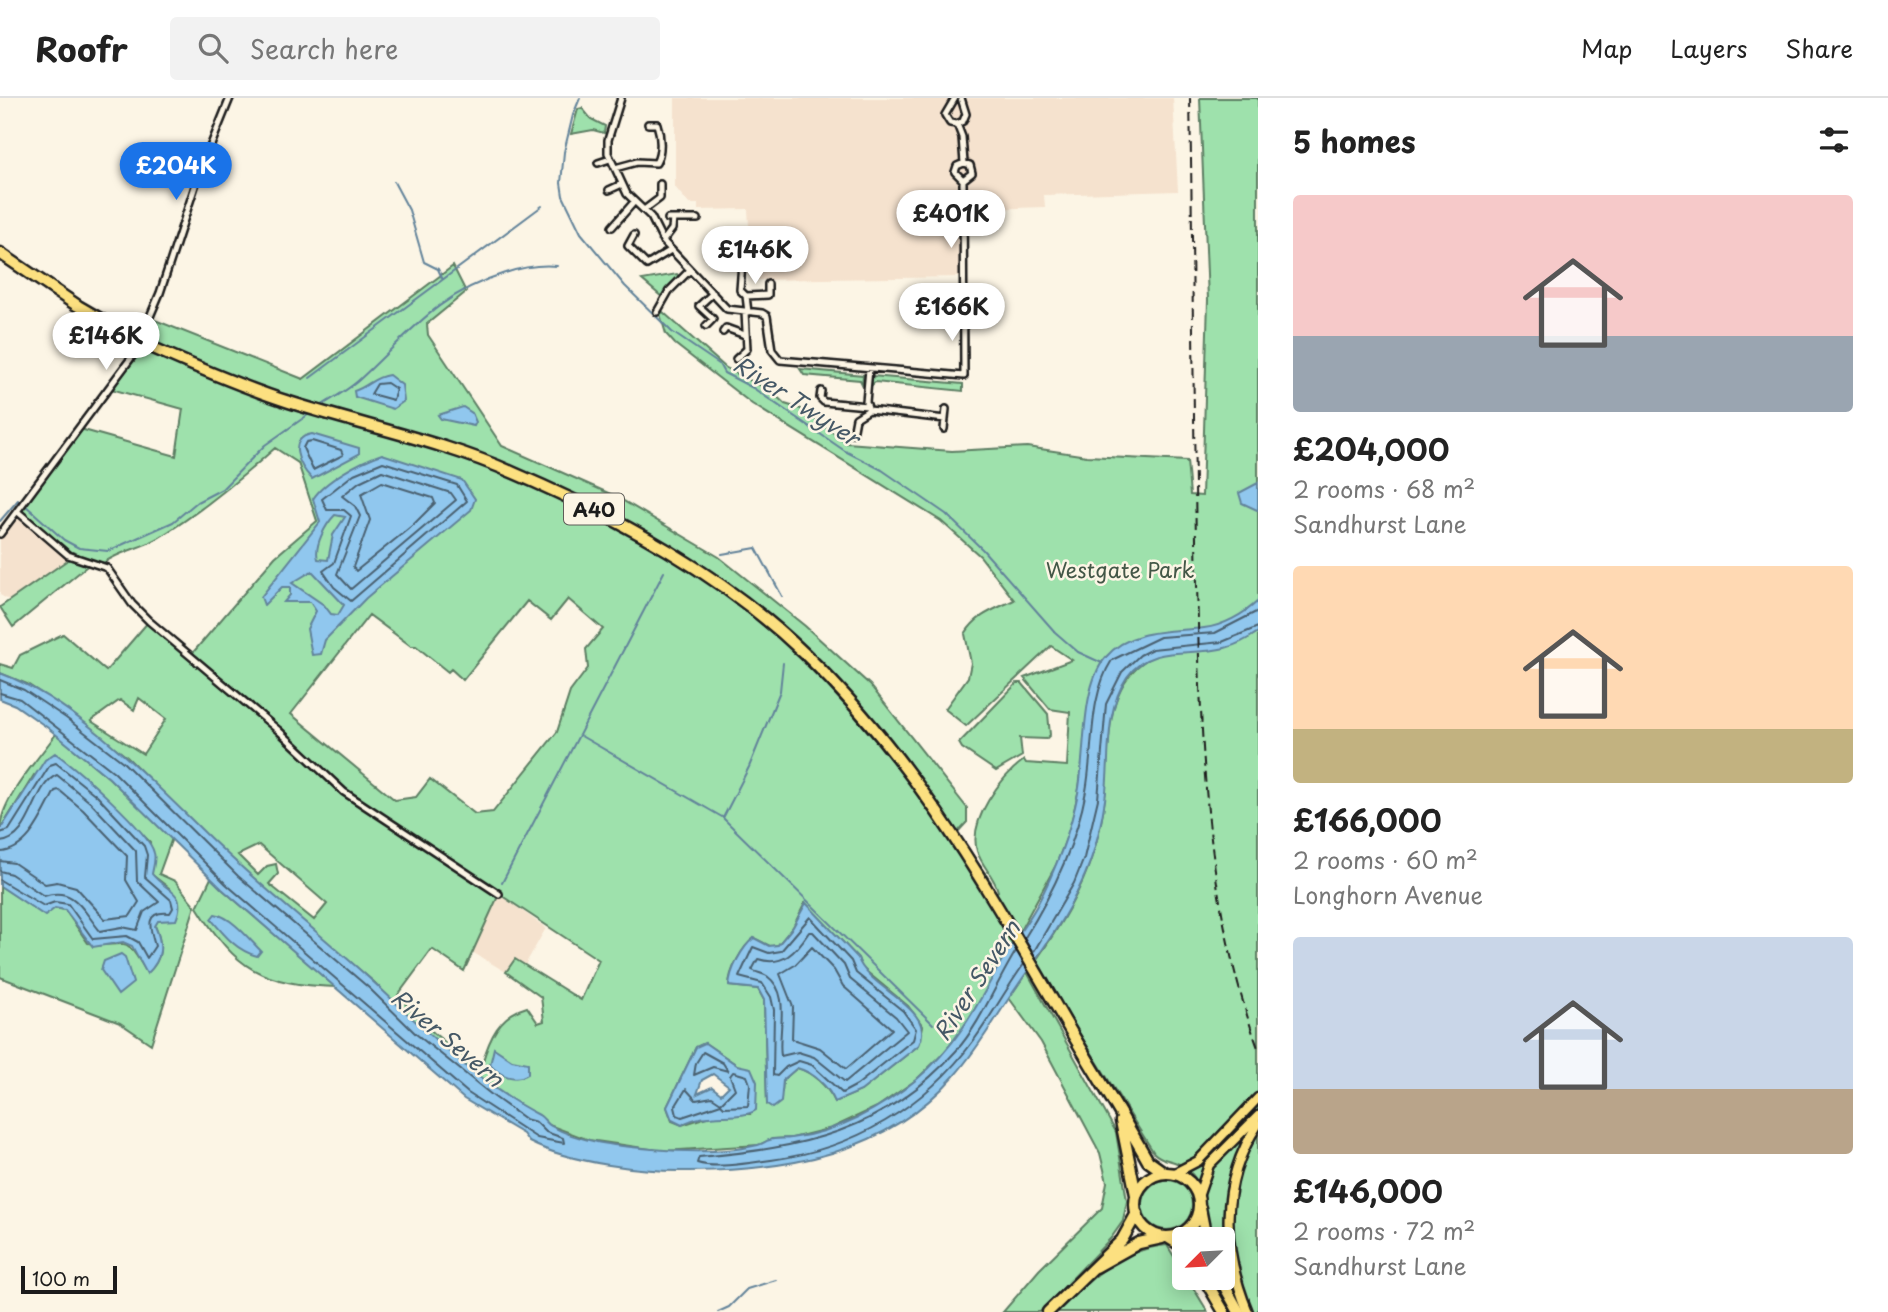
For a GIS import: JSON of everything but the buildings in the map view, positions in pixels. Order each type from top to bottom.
[{"type":"highway","name":"A40","points":[[0,253],[78,306],[151,347],[278,398],[450,449],[511,471],[632,528],[727,590],[803,653],[888,744],[944,819],[1148,1161],[1192,1184],[1199,1199]]},
{"type":"highway","name":"A40","points":[[1118,1111],[1129,1147],[1137,1213]]},
{"type":"highway","points":[[1137,1198],[1144,1181],[1169,1173]]},
{"type":"highway","points":[[1092,1269],[1139,1243],[1188,1231],[1196,1215],[1199,1199]]},
{"type":"highway","points":[[1199,1199],[1204,1227]]},
{"type":"highway","points":[[1137,1213],[1147,1230],[1172,1241]]},
{"type":"highway","points":[[1048,1312],[1128,1232],[1137,1213]]},
{"type":"highway","points":[[1211,1290],[1224,1312]]},
{"type":"highway","points":[[1227,1290],[1239,1312]]},
{"type":"main road","points":[[1169,1173],[1198,1161],[1258,1098]]},
{"type":"main road","points":[[1248,1312],[1229,1254],[1227,1223],[1237,1167],[1258,1116]]},
{"type":"main road","points":[[1199,1199],[1209,1165],[1254,1126]]},
{"type":"street","points":[[0,534],[134,354],[160,293],[198,177],[230,98]]},
{"type":"street","points":[[611,98],[621,100],[608,140],[610,159],[622,184],[634,202],[645,210],[663,241],[727,309],[767,316],[772,351],[780,360],[964,376],[963,180],[955,172],[957,166],[964,163],[970,165],[972,173],[963,180]]},
{"type":"street","points":[[955,98],[946,111],[946,118],[957,124]]},
{"type":"street","points":[[957,124],[965,118],[961,98]]},
{"type":"street","points":[[952,105],[961,106]]},
{"type":"street","points":[[615,169],[637,162],[656,163],[661,155],[659,129],[657,124],[648,124]]},
{"type":"street","points":[[957,124],[964,163]]},
{"type":"street","points":[[598,163],[610,159]]},
{"type":"street","points":[[609,190],[622,184]]},
{"type":"street","points":[[645,210],[653,200],[660,198],[660,184]]},
{"type":"street","points":[[612,228],[634,202]]},
{"type":"street","points":[[663,241],[672,229],[671,219],[698,219]]},
{"type":"street","points":[[634,235],[628,246],[647,265],[671,250]]},
{"type":"street","points":[[736,359],[747,349],[746,296],[740,290],[742,263]]},
{"type":"street","points":[[656,312],[669,291],[690,270]]},
{"type":"street","points":[[746,296],[768,295],[768,284]]},
{"type":"street","points":[[756,285],[756,295]]},
{"type":"street","points":[[706,326],[713,319],[699,306],[713,293]]},
{"type":"street","points":[[723,332],[726,328],[745,335]]},
{"type":"street","points":[[853,434],[856,418],[868,408],[869,369]]},
{"type":"street","points":[[821,391],[820,398],[824,402],[945,419]]},
{"type":"street","points":[[944,429],[946,409]]},
{"type":"street","points":[[18,512],[68,555],[107,568],[132,604],[149,621],[278,730],[344,792],[499,894]]},
{"type":"shaded area","points":[[675,98],[1173,98],[1178,191],[1044,195],[1045,207],[964,210],[965,277],[752,280],[748,209],[698,210],[698,204],[689,204],[675,187]]},
{"type":"shaded area","points":[[18,512],[73,557],[9,600],[0,595],[0,534]]},
{"type":"shaded area","points":[[499,894],[546,928],[525,965],[515,959],[506,972],[472,952]]},
{"type":"green space","name":"Westgate Park","points":[[1200,98],[1258,98],[1258,614],[1102,663],[1091,693],[1079,789],[1070,828],[1056,865],[988,989],[952,1045],[916,1080],[877,1107],[832,1128],[792,1138],[772,1139],[759,1145],[664,1151],[589,1140],[549,1125],[540,1116],[529,1113],[497,1091],[420,1029],[374,982],[242,871],[127,757],[71,713],[27,684],[0,673],[0,664],[13,668],[20,655],[63,634],[106,671],[149,621],[190,656],[275,557],[317,521],[298,463],[275,448],[219,495],[153,541],[102,564],[92,562],[13,627],[0,607],[72,557],[18,512],[80,429],[176,456],[183,409],[111,389],[134,354],[150,318],[303,379],[453,266],[466,292],[427,324],[428,335],[502,446],[615,496],[719,557],[805,626],[870,685],[967,808],[967,822],[955,835],[961,846],[965,844],[991,882],[986,888],[991,896],[998,891],[979,856],[975,839],[977,826],[988,800],[1024,760],[1026,763],[1067,766],[1070,712],[1050,709],[1024,678],[1072,660],[1051,646],[966,726],[945,709],[968,677],[971,663],[965,634],[981,617],[1014,600],[980,556],[941,521],[752,404],[675,344],[666,334],[660,314],[663,312],[726,368],[771,391],[785,404],[801,409],[847,443],[952,451],[1027,447],[1087,456],[1187,461],[1190,495],[1202,496],[1208,300]],"holes":[[[568,599],[603,629],[586,649],[588,668],[570,692],[557,732],[493,812],[475,814],[430,779],[416,797],[395,800],[291,714],[369,615],[411,646],[416,646],[448,672],[451,669],[463,680],[527,601],[551,620]],[[139,698],[166,719],[143,754],[91,721],[120,700],[134,710]],[[259,845],[327,904],[314,920],[269,884],[278,874],[276,864],[267,866],[258,875],[238,855]],[[499,894],[599,960],[581,1000],[515,959],[506,972],[541,997],[544,1021],[538,1023],[527,1007],[509,1016],[492,1037],[482,1064],[446,1043],[398,995],[432,949],[464,971]],[[805,903],[858,958],[861,967],[908,1006],[923,1026],[919,1045],[861,1091],[835,1102],[819,1081],[797,1068],[783,1080],[782,1092],[767,1104],[764,1000],[758,989],[729,986],[737,960],[754,938],[770,946],[778,945],[793,927]],[[705,1043],[737,1065],[750,1114],[716,1114],[682,1125],[672,1121],[667,1107],[696,1047]]]},
{"type":"green space","points":[[582,108],[591,119],[605,126],[604,133],[593,130],[571,134],[578,109]]},
{"type":"green space","points":[[677,274],[679,277],[662,297],[642,280]]},
{"type":"green space","points":[[800,369],[863,375],[862,384],[860,380],[804,375]]},
{"type":"green space","points":[[872,376],[963,384],[963,391],[875,382],[871,386]]},
{"type":"green space","points":[[1258,632],[1258,1312],[1251,1312],[1236,1286],[1236,1227],[1208,1227],[1204,1197],[1195,1179],[1179,1164],[1154,1153],[1035,962],[1074,900],[1094,851],[1104,805],[1110,725],[1120,690],[1129,676],[1153,656],[1211,648],[1243,640]]},
{"type":"green space","points":[[1017,683],[1022,683],[1048,714],[1050,735],[1046,739],[1020,738],[1022,756],[996,771],[962,748],[959,743]]},
{"type":"green space","points":[[56,734],[109,778],[172,838],[159,874],[175,881],[195,906],[151,1044],[120,1023],[0,977],[0,886],[45,915],[55,908],[65,910],[88,943],[128,946],[147,973],[159,957],[160,945],[155,926],[157,921],[163,920],[169,888],[151,874],[150,842],[125,817],[34,775],[0,830],[6,806],[13,793]]},
{"type":"green space","points":[[211,878],[336,987],[270,977],[239,960],[211,929],[197,907]]},
{"type":"green space","points":[[1027,972],[1116,1132],[1127,1201],[1123,1221],[1111,1238],[1040,1312],[1003,1312],[1039,1270],[1102,1208],[1107,1182],[1100,1153],[1041,1042],[1009,998]]},
{"type":"green space","points":[[1157,1182],[1177,1182],[1185,1187],[1190,1195],[1190,1215],[1179,1227],[1167,1230],[1157,1228],[1149,1223],[1144,1215],[1144,1195],[1149,1187]]},
{"type":"green space","points":[[1167,1245],[1172,1253],[1172,1290],[1195,1290],[1208,1312],[1057,1312],[1106,1268],[1150,1248]]},
{"type":"water","points":[[389,375],[402,385],[404,401],[393,409],[355,397],[354,391]]},
{"type":"water","points":[[463,407],[472,413],[476,422],[474,426],[441,419],[438,415]]},
{"type":"water","points":[[312,434],[359,448],[359,454],[312,479],[299,460],[297,447],[299,441]]},
{"type":"water","points":[[382,454],[462,480],[475,499],[471,510],[366,598],[325,640],[321,654],[312,655],[307,629],[316,611],[310,602],[284,602],[290,595],[290,587],[282,587],[264,605],[261,597],[320,522],[313,499],[318,492],[344,472]],"holes":[[[335,515],[345,517],[333,535],[328,560],[318,559],[321,536]],[[312,571],[344,605],[338,615],[331,614],[324,605],[292,583]]]},
{"type":"water","points":[[1258,483],[1257,510],[1242,503],[1239,493]]},
{"type":"water","points":[[1258,601],[1258,632],[1246,639],[1229,647],[1160,655],[1137,666],[1127,677],[1114,706],[1104,808],[1095,847],[1083,879],[1048,941],[980,1043],[954,1076],[927,1102],[898,1124],[866,1140],[833,1153],[798,1162],[726,1170],[671,1171],[629,1168],[565,1156],[529,1142],[523,1134],[464,1099],[222,889],[109,778],[48,728],[15,705],[0,699],[0,673],[27,685],[81,719],[131,762],[240,866],[450,1052],[492,1086],[539,1115],[551,1126],[588,1140],[614,1145],[678,1151],[719,1151],[745,1148],[768,1140],[808,1135],[841,1125],[889,1100],[930,1067],[953,1041],[972,1013],[1002,959],[1036,907],[1056,866],[1078,793],[1085,722],[1092,686],[1106,657],[1127,641],[1139,636],[1218,625],[1240,615]]},
{"type":"water","points":[[55,753],[94,785],[140,830],[154,853],[152,874],[177,897],[179,910],[176,920],[158,921],[155,926],[159,939],[159,957],[147,974],[132,946],[123,942],[93,947],[65,910],[55,908],[45,916],[0,886],[0,830],[45,760]]},
{"type":"water","points":[[806,903],[858,958],[864,969],[910,1009],[919,1020],[922,1032],[919,1045],[861,1091],[835,1102],[820,1081],[797,1068],[783,1080],[781,1102],[773,1108],[767,1104],[764,1000],[758,989],[729,986],[737,959],[745,947],[754,938],[769,946],[778,945],[793,927]]},
{"type":"water","points":[[215,914],[228,919],[246,935],[261,951],[257,956],[243,950],[226,937],[211,919]]},
{"type":"water","points":[[121,954],[125,957],[133,983],[118,995],[101,970],[104,961]]},
{"type":"water","points":[[705,1043],[737,1065],[751,1068],[757,1082],[756,1110],[741,1115],[691,1120],[682,1125],[672,1120],[667,1107],[696,1047]],"holes":[[[713,1074],[729,1086],[721,1094],[712,1087],[697,1094],[702,1080]]]},
{"type":"water","points":[[494,1048],[512,1060],[528,1063],[528,1074],[513,1078],[494,1069],[490,1065]]},
{"type":"waterway","name":"River Twyver","points":[[580,98],[564,152],[561,183],[563,196],[581,233],[625,286],[672,332],[719,364],[724,373],[753,388],[845,451],[882,470],[946,514],[983,550],[1055,632],[1078,652],[1102,663]]},
{"type":"waterway","points":[[394,182],[409,210],[424,262],[438,269],[442,278]]},
{"type":"waterway","points":[[310,378],[542,206]]},
{"type":"waterway","points":[[319,407],[355,384],[425,317],[461,292],[518,269],[557,266]]},
{"type":"waterway","points":[[25,505],[64,540],[79,548],[108,551],[173,522],[197,502],[222,489],[265,445],[312,412]]},
{"type":"waterway","points":[[0,521],[18,500],[21,502]]},
{"type":"waterway","points":[[722,554],[756,548],[782,596]]},
{"type":"waterway","points":[[502,883],[664,572]]},
{"type":"waterway","name":"River Severn","points":[[783,663],[780,691],[749,767],[723,818],[933,1024]]},
{"type":"waterway","points":[[581,736],[722,817]]},
{"type":"waterway","points":[[718,1312],[729,1307],[747,1289],[776,1280]]},
{"type":"railway","points":[[1190,98],[1196,523],[1204,760],[1216,877],[1226,934],[1258,1048]]}]
